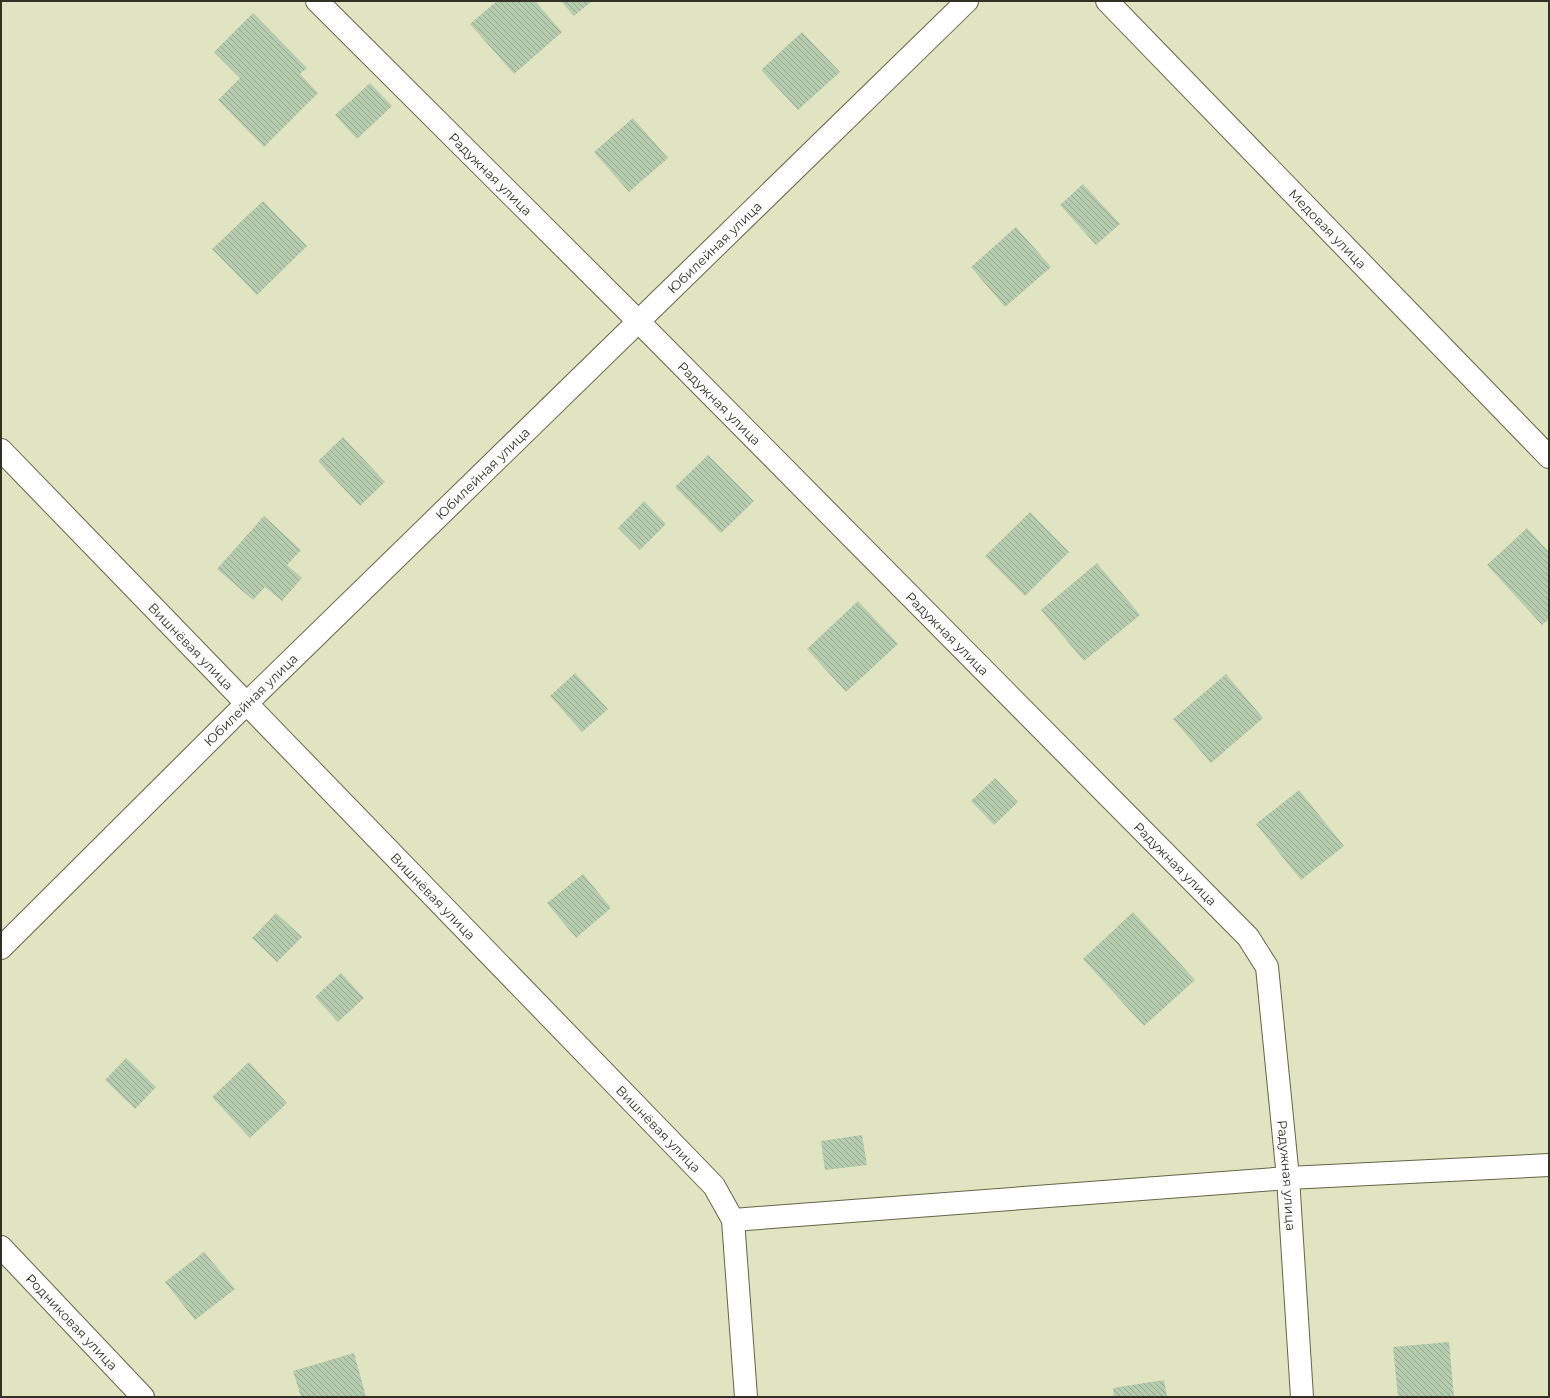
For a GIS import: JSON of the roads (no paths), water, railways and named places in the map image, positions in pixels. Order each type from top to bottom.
[{"type":"street","name":"Радужная улица","points":[[317,1],[638,321],[1248,938],[1267,967],[1288,1178],[1302,1397]]},
{"type":"street","name":"Юбилейная улица","points":[[1,948],[247,703],[967,1]]},
{"type":"street","name":"Медовая улица","points":[[1107,1],[1549,457]]},
{"type":"street","name":"Вишнёвая улица","points":[[1,450],[714,1186],[733,1220],[746,1397]]},
{"type":"street","points":[[733,1220],[1288,1178],[1549,1165]]},
{"type":"street","name":"Родниковая улица","points":[[1,1247],[143,1397]]}]
